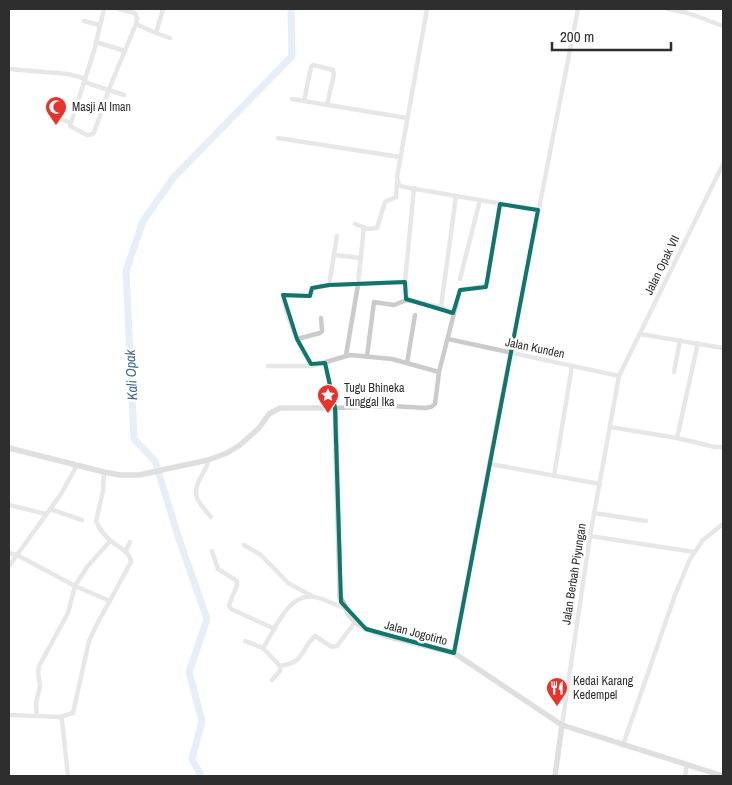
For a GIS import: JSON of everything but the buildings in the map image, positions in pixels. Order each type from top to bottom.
[{"type":"street","points":[[104,9],[70,127],[87,135],[93,134],[136,24],[137,18],[135,13],[118,9]]},
{"type":"street","points":[[156,33],[163,9]]},
{"type":"street","points":[[355,224],[368,229],[378,228],[385,202],[396,197],[400,157],[427,9]]},
{"type":"street","points":[[454,653],[578,9]]},
{"type":"street","points":[[668,9],[681,10],[723,26]]},
{"type":"street","points":[[84,21],[99,25]]},
{"type":"street","points":[[136,24],[170,38]]},
{"type":"street","points":[[96,42],[125,51]]},
{"type":"street","points":[[304,101],[313,65],[333,70],[334,74],[327,105]]},
{"type":"street","points":[[9,69],[68,74],[83,78],[90,84],[124,95]]},
{"type":"street","points":[[292,99],[407,118]]},
{"type":"street","points":[[55,117],[71,123]]},
{"type":"street","points":[[278,138],[400,157]]},
{"type":"street","name":"Jalan Opak VII","points":[[619,376],[723,164]]},
{"type":"street","points":[[397,183],[399,186],[538,210]]},
{"type":"street","points":[[407,300],[405,282],[414,188]]},
{"type":"street","points":[[441,307],[456,196]]},
{"type":"street","points":[[460,279],[480,200]]},
{"type":"street","points":[[9,448],[104,472],[132,476],[208,460],[227,453],[240,445],[259,428],[269,414],[280,408],[431,407],[435,404],[439,372],[460,290],[484,286],[487,282],[500,204]]},
{"type":"street","points":[[346,355],[358,285],[364,227]]},
{"type":"street","points":[[330,285],[337,236]]},
{"type":"street","points":[[334,255],[361,258]]},
{"type":"street","points":[[312,366],[297,339],[283,295],[309,296],[312,288],[330,285],[405,282]]},
{"type":"street","points":[[367,356],[374,302],[394,305],[407,300],[441,307],[453,314]]},
{"type":"street","points":[[407,363],[415,315]]},
{"type":"street","points":[[297,339],[320,333],[322,331],[321,318]]},
{"type":"street","points":[[640,334],[723,348]]},
{"type":"street","name":"Jalan Kunden","points":[[448,339],[619,376]]},
{"type":"street","points":[[674,372],[680,340]]},
{"type":"street","points":[[677,438],[698,343]]},
{"type":"street","points":[[268,366],[312,366],[346,355],[392,359],[439,372]]},
{"type":"street","points":[[325,363],[335,408]]},
{"type":"street","points":[[554,476],[572,366]]},
{"type":"street","name":"Jalan Berbah Piyungan","points":[[555,776],[590,536],[619,376]]},
{"type":"street","name":"Jalan Jogotirto","points":[[335,408],[340,598],[355,622],[366,629],[386,636],[454,653],[562,725],[723,776]]},
{"type":"street","points":[[610,427],[723,447]]},
{"type":"street","points":[[208,460],[196,486],[196,492],[197,500],[212,517]]},
{"type":"street","points":[[490,464],[600,484]]},
{"type":"street","points":[[9,566],[61,494],[76,465]]},
{"type":"street","points":[[9,715],[60,717],[70,714],[74,710],[89,641],[131,562],[126,552],[110,540],[98,525],[95,517],[103,491],[104,472]]},
{"type":"street","points":[[9,505],[46,514]]},
{"type":"street","points":[[50,509],[82,520]]},
{"type":"street","points":[[594,512],[646,521]]},
{"type":"street","points":[[623,745],[675,595],[694,552],[704,540],[723,524]]},
{"type":"street","points":[[590,536],[694,552]]},
{"type":"street","points":[[37,716],[36,703],[40,686],[38,672],[68,613],[75,586],[110,540]]},
{"type":"street","points":[[126,552],[130,542]]},
{"type":"street","points":[[244,545],[261,555],[288,584],[345,608]]},
{"type":"street","points":[[212,551],[218,568],[236,581],[237,585],[229,605],[232,609],[275,629]]},
{"type":"street","points":[[9,553],[17,555],[75,586],[110,600]]},
{"type":"street","points":[[263,648],[292,604],[303,597],[313,596]]},
{"type":"street","points":[[330,602],[340,598]]},
{"type":"street","points":[[280,666],[297,661],[315,636],[332,647],[337,646],[355,622]]},
{"type":"street","points":[[245,641],[263,648],[280,666],[280,671],[272,680]]},
{"type":"street","points":[[60,717],[63,726],[68,776]]},
{"type":"street","points":[[685,776],[687,765]]},
{"type":"highlighted area","points":[[500,204],[538,210],[454,653],[366,629],[341,602],[335,408],[325,363],[311,364],[297,339],[283,295],[310,296],[312,288],[329,285],[405,282],[406,299],[453,313],[460,290],[486,287]]},
{"type":"waterway","name":"Kali Opak","points":[[201,776],[192,759],[202,721],[189,672],[207,619],[179,539],[155,461],[134,439],[126,271],[143,221],[174,177],[292,56],[291,9]]},
{"type":"place","name":"Masji Al Iman","points":[[56,126]]},
{"type":"place","name":"Tugu Bhineka Tunggal Ika","points":[[328,414]]},
{"type":"place","name":"Kedai Karang Kedempel","points":[[557,707]]}]
